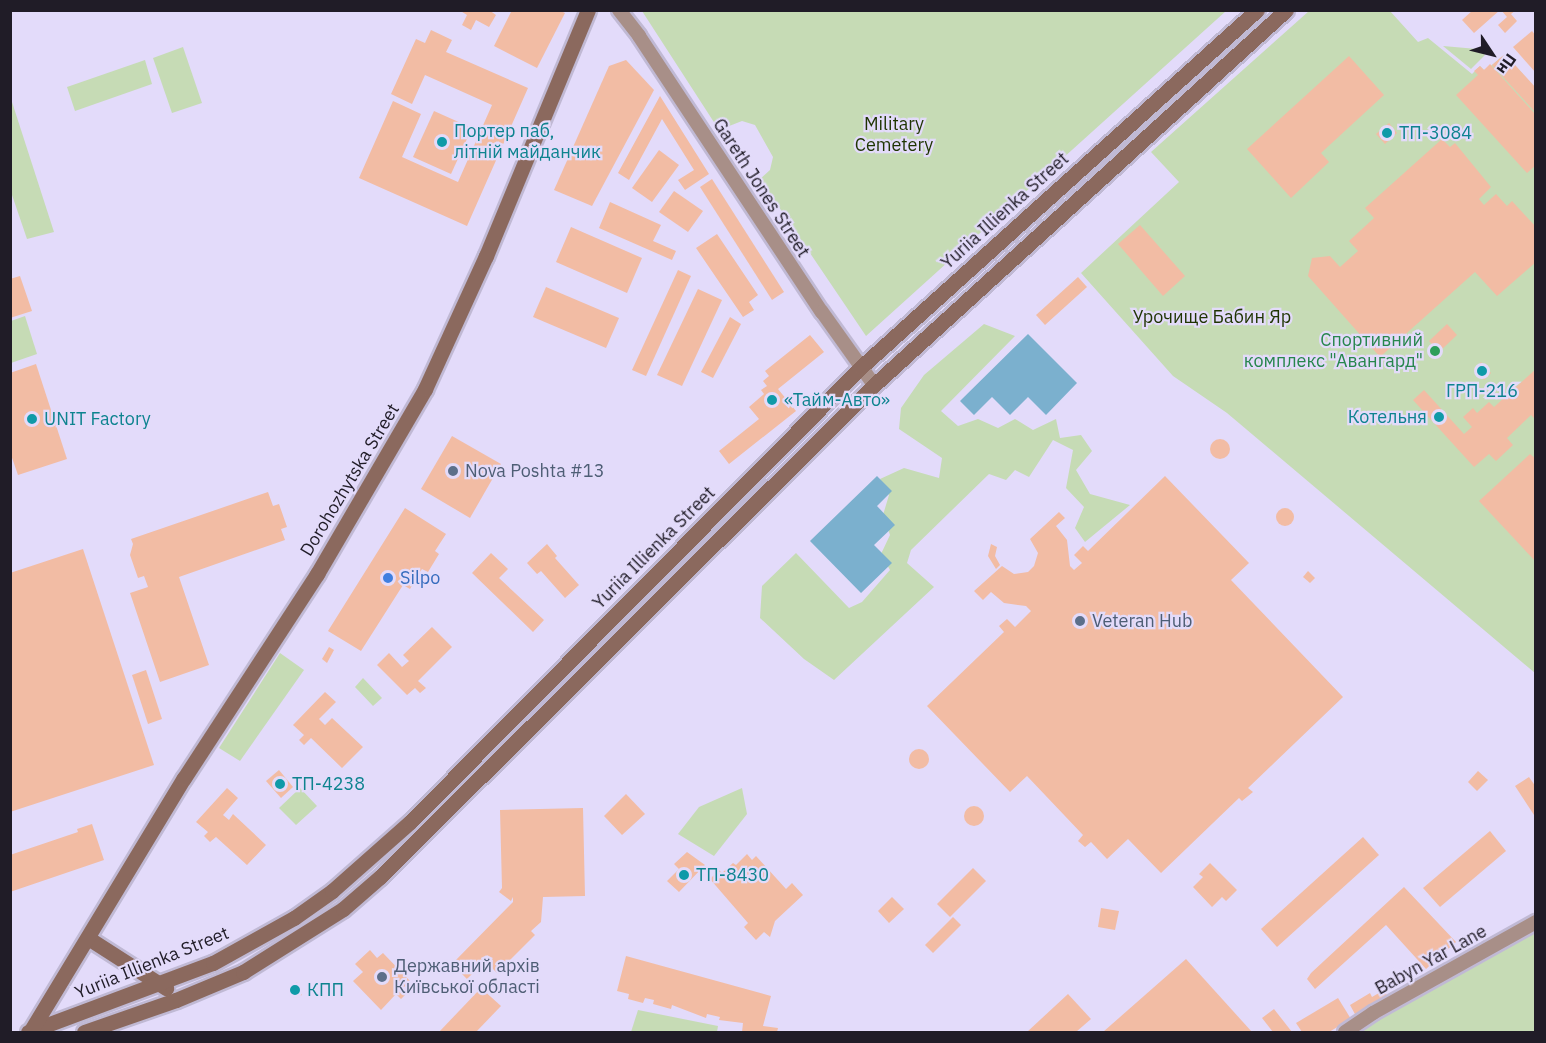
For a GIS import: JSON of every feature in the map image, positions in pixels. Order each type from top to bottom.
[{"type":"main road","name":"Dorohozhytska Street","points":[[29,1032],[184,778],[317,574],[426,389],[486,256],[588,10]]},
{"type":"main road","name":"Yuriia Illienka Street","points":[[29,1032],[213,963],[255,942],[294,918],[369,860],[410,822],[861,367],[1257,10]]},
{"type":"main road","points":[[84,1032],[176,1000],[243,972],[343,909],[380,877],[874,385],[1286,10]]},
{"type":"main road","points":[[88,938],[162,983],[176,1000]]},
{"type":"street","name":"Gareth Jones Street","points":[[619,10],[639,36],[822,312],[874,385]]},
{"type":"street","name":"Babyn Yar Lane","points":[[1345,1032],[1373,1013],[1536,922]]},
{"type":"green space","name":"Military Cemetery","points":[[642,11],[1226,11],[866,336],[760,179],[770,170],[773,157],[755,125],[742,121],[719,130]]},
{"type":"green space","name":"Спортивний комплекс \"Авангард\"","points":[[1309,11],[1390,11],[1418,42],[1428,38],[1472,74],[1480,66],[1484,70],[1505,54],[1535,88],[1535,673],[1227,413],[1173,376],[1081,273],[1179,182],[1151,152]]},
{"type":"green space","points":[[1443,46],[1477,49],[1485,55],[1471,69]]},
{"type":"green space","points":[[183,47],[202,103],[172,113],[153,58]]},
{"type":"green space","points":[[145,60],[152,84],[75,111],[67,87]]},
{"type":"green space","points":[[12,102],[54,232],[27,239],[11,192]]},
{"type":"green space","points":[[25,316],[37,354],[11,363],[11,321]]},
{"type":"green space","points":[[984,324],[1015,336],[941,411],[958,426],[978,419],[998,428],[1015,419],[1033,430],[1056,419],[1060,438],[1081,435],[1092,451],[1076,470],[1090,494],[1130,505],[1085,542],[1075,528],[1084,507],[1066,488],[1073,450],[1053,440],[1029,477],[1015,470],[1006,480],[989,474],[911,550],[907,563],[934,587],[834,680],[804,659],[760,618],[762,586],[796,553],[849,608],[862,602],[890,570],[881,554],[890,535],[883,515],[889,495],[880,479],[904,468],[939,478],[942,458],[899,429],[901,408],[924,375]]},
{"type":"green space","points":[[280,653],[304,670],[240,761],[219,748]]},
{"type":"green space","points":[[363,678],[382,698],[373,706],[355,687]]},
{"type":"green space","points":[[300,788],[317,806],[296,825],[279,808]]},
{"type":"green space","points":[[742,788],[747,814],[714,856],[678,834],[699,807]]},
{"type":"green space","points":[[1535,922],[1535,1032],[1352,1032]]},
{"type":"green space","points":[[638,1010],[718,1026],[717,1032],[631,1032]]},
{"type":"water","points":[[1028,334],[1077,383],[1046,415],[1028,397],[1010,415],[992,397],[974,415],[960,401]]},
{"type":"water","points":[[877,476],[892,491],[877,506],[895,525],[874,545],[892,563],[861,593],[810,541]]},
{"type":"building","points":[[459,10],[489,10],[496,15],[489,27],[476,20],[471,30],[462,25],[467,15]]},
{"type":"building","points":[[512,10],[559,10],[565,13],[537,68],[494,46]]},
{"type":"building","points":[[1473,10],[1500,10],[1474,33],[1462,20]]},
{"type":"building","points":[[1501,10],[1516,10],[1511,14],[1517,21],[1505,33],[1498,25],[1507,17]]},
{"type":"building","points":[[431,30],[452,40],[446,52],[528,88],[467,226],[359,178],[393,101],[421,114],[402,157],[458,182],[492,105],[425,75],[412,104],[391,94],[416,39],[425,43]]},
{"type":"building","points":[[1532,31],[1536,36],[1536,73],[1513,47]]},
{"type":"building","points":[[1505,54],[1536,88],[1536,113],[1492,65]]},
{"type":"building","points":[[1349,56],[1384,95],[1321,153],[1329,162],[1291,198],[1247,149]]},
{"type":"building","points":[[626,60],[654,90],[592,206],[554,190],[609,66]]},
{"type":"building","points":[[1490,64],[1536,115],[1536,165],[1527,173],[1456,95],[1478,75],[1474,71],[1480,66],[1484,70]]},
{"type":"building","points":[[660,96],[709,174],[685,190],[678,180],[694,170],[662,119],[629,180],[618,173]]},
{"type":"building","name":"Портер паб, літній майданчик","points":[[434,111],[472,128],[451,174],[413,157]]},
{"type":"building","name":"ТП-3084","points":[[1389,123],[1397,133],[1385,144],[1376,134]]},
{"type":"building","points":[[1442,139],[1450,147],[1455,143],[1491,187],[1479,199],[1484,205],[1496,194],[1507,206],[1512,201],[1536,227],[1536,262],[1497,296],[1475,272],[1380,357],[1308,276],[1312,258],[1330,256],[1340,267],[1358,251],[1349,241],[1374,218],[1365,208]]},
{"type":"building","points":[[659,150],[679,165],[652,202],[632,188]]},
{"type":"building","points":[[712,179],[784,292],[772,300],[700,187]]},
{"type":"building","points":[[674,191],[703,211],[688,232],[659,212]]},
{"type":"building","points":[[610,202],[661,225],[653,241],[676,251],[672,260],[599,228]]},
{"type":"building","points":[[1140,225],[1185,276],[1163,296],[1118,244]]},
{"type":"building","points":[[571,227],[642,258],[627,293],[556,262]]},
{"type":"building","points":[[717,234],[758,295],[749,302],[754,310],[743,317],[696,248]]},
{"type":"building","points":[[678,270],[691,276],[646,376],[632,370]]},
{"type":"building","points":[[20,276],[32,311],[10,318],[10,279]]},
{"type":"building","points":[[1078,277],[1087,287],[1045,325],[1036,315]]},
{"type":"building","points":[[546,287],[619,318],[606,348],[533,317]]},
{"type":"building","points":[[698,289],[722,300],[682,386],[657,375]]},
{"type":"building","points":[[730,317],[741,324],[713,378],[701,372]]},
{"type":"building","points":[[1447,324],[1457,335],[1439,352],[1429,341]]},
{"type":"building","name":"«Тайм-Авто»","points":[[810,335],[824,352],[778,389],[796,411],[729,464],[719,451],[759,419],[749,407],[764,394],[761,390],[767,386],[763,381],[769,376],[765,371]]},
{"type":"building","name":"ГРП-216","points":[[1481,362],[1491,373],[1484,380],[1474,370]]},
{"type":"building","name":"UNIT Factory","points":[[36,364],[67,459],[18,475],[10,452],[10,373]]},
{"type":"building","points":[[1536,369],[1536,420],[1531,415],[1507,438],[1513,445],[1496,461],[1489,454],[1474,467],[1413,400],[1424,390],[1464,434],[1472,427],[1463,417],[1473,408],[1477,413],[1489,402],[1494,407]]},
{"type":"building","points":[[452,436],[501,464],[470,518],[421,489]]},
{"type":"building","points":[[1220,439],[1227,442],[1230,449],[1227,456],[1220,459],[1213,456],[1210,449],[1213,442]]},
{"type":"building","points":[[1530,454],[1536,459],[1536,562],[1479,501]]},
{"type":"building","points":[[1165,476],[1249,563],[1231,580],[1343,697],[1248,788],[1253,792],[1242,801],[1239,798],[1161,873],[1128,839],[1107,859],[1091,842],[1085,847],[1078,841],[1083,835],[1027,776],[1010,792],[927,706],[1004,632],[999,626],[1007,619],[1015,627],[1031,611],[1026,606],[1004,603],[991,592],[983,600],[974,591],[1002,566],[1014,574],[1028,572],[1034,566],[1038,553],[1030,539],[1059,512],[1065,518],[1056,526],[1067,540],[1070,566],[1074,570],[1082,563],[1074,555],[1083,546],[1088,551]]},
{"type":"building","points":[[268,492],[273,506],[279,504],[287,527],[281,529],[285,540],[179,577],[209,665],[160,682],[130,593],[148,587],[144,576],[138,578],[130,555],[133,544],[131,539]]},
{"type":"building","name":"Silpo","points":[[405,508],[446,534],[435,551],[439,554],[428,572],[422,569],[410,589],[403,585],[361,651],[328,631]]},
{"type":"building","points":[[1281,508],[1289,508],[1294,513],[1292,524],[1281,526],[1276,521],[1276,513]]},
{"type":"building","points":[[547,544],[557,556],[555,558],[579,585],[565,598],[541,571],[537,574],[527,563]]},
{"type":"building","points":[[991,544],[997,547],[995,556],[1000,565],[996,569],[988,556]]},
{"type":"building","points":[[83,549],[154,765],[10,812],[10,573]]},
{"type":"building","points":[[491,553],[508,569],[499,578],[544,620],[533,632],[472,573]]},
{"type":"building","points":[[1308,571],[1315,578],[1310,583],[1303,577]]},
{"type":"building","points":[[432,627],[452,647],[418,681],[426,688],[420,693],[415,688],[407,695],[377,665],[389,653],[402,667],[409,661],[403,655]]},
{"type":"building","points":[[329,647],[334,650],[327,663],[322,659]]},
{"type":"building","points":[[146,670],[162,719],[148,724],[132,675]]},
{"type":"building","points":[[325,692],[336,702],[319,719],[325,725],[332,718],[363,747],[342,768],[311,738],[304,745],[299,740],[304,735],[293,725]]},
{"type":"building","points":[[919,749],[926,752],[929,759],[926,766],[919,769],[912,766],[909,759],[912,752]]},
{"type":"building","name":"ТП-4238","points":[[279,770],[293,787],[281,798],[266,781]]},
{"type":"building","points":[[1478,771],[1488,780],[1477,791],[1468,782]]},
{"type":"building","points":[[1529,777],[1536,787],[1536,818],[1515,786]]},
{"type":"building","points":[[227,788],[238,798],[223,815],[229,820],[233,814],[266,845],[247,865],[216,837],[210,842],[204,836],[208,832],[196,822]]},
{"type":"building","points":[[626,794],[645,814],[622,835],[604,816]]},
{"type":"building","points":[[974,806],[981,809],[984,816],[981,823],[974,826],[967,823],[964,816],[967,809]]},
{"type":"building","points":[[583,808],[585,896],[543,897],[541,922],[531,931],[535,935],[497,973],[485,961],[467,979],[452,964],[513,902],[513,897],[511,901],[499,892],[502,888],[500,810]]},
{"type":"building","points":[[92,824],[104,860],[10,892],[10,855],[78,832],[77,829]]},
{"type":"building","points":[[1490,831],[1506,851],[1440,907],[1423,888]]},
{"type":"building","points":[[1363,837],[1379,855],[1277,947],[1261,929]]},
{"type":"building","name":"ТП-8430","points":[[687,852],[705,865],[679,892],[667,881],[679,869],[674,864]]},
{"type":"building","points":[[747,854],[752,860],[756,856],[786,889],[792,883],[803,895],[775,921],[770,937],[764,932],[756,940],[744,927],[748,923],[710,879],[719,870],[722,873],[733,863],[736,865]]},
{"type":"building","points":[[1210,863],[1237,890],[1226,901],[1222,897],[1212,907],[1193,887],[1203,877],[1199,874]]},
{"type":"building","points":[[973,868],[986,881],[950,917],[937,904]]},
{"type":"building","points":[[1404,887],[1456,942],[1426,969],[1386,925],[1315,989],[1307,979],[1311,973]]},
{"type":"building","points":[[892,897],[904,909],[889,923],[878,911]]},
{"type":"building","points":[[1101,908],[1119,911],[1115,930],[1098,927]]},
{"type":"building","points":[[953,917],[961,925],[933,953],[925,945]]},
{"type":"building","name":"Державний архів Київської області","points":[[370,950],[377,958],[383,953],[410,981],[403,988],[408,992],[401,999],[396,994],[381,1010],[353,981],[363,972],[355,964]]},
{"type":"building","points":[[626,956],[771,996],[763,1026],[778,1028],[777,1032],[742,1032],[743,1023],[719,1020],[720,1017],[707,1014],[706,1018],[672,1005],[671,1009],[653,1004],[654,1000],[645,998],[643,1003],[628,999],[629,994],[617,991]]},
{"type":"building","points":[[1186,959],[1252,1032],[1103,1032]]},
{"type":"building","name":"КПП","points":[[297,982],[302,995],[294,998],[289,986]]},
{"type":"building","points":[[481,988],[501,1006],[476,1032],[439,1032]]},
{"type":"building","points":[[1384,990],[1388,997],[1356,1016],[1350,1005],[1370,993],[1372,997]]},
{"type":"building","points":[[1068,994],[1091,1019],[1076,1032],[1027,1032]]},
{"type":"building","points":[[1338,998],[1351,1019],[1329,1032],[1302,1032],[1296,1023]]},
{"type":"building","points":[[1274,1009],[1292,1032],[1273,1032],[1262,1018]]},
{"type":"place","name":"ТП-3084","points":[[1387,133]]},
{"type":"place","name":"Портер паб, літній майданчик","points":[[442,142]]},
{"type":"place","name":"Спортивний комплекс \"Авангард\"","points":[[1435,351]]},
{"type":"place","name":"ГРП-216","points":[[1482,371]]},
{"type":"place","name":"«Тайм-Авто»","points":[[772,400]]},
{"type":"place","name":"Котельня","points":[[1439,417]]},
{"type":"place","name":"UNIT Factory","points":[[32,419]]},
{"type":"place","name":"Nova Poshta #13","points":[[453,471]]},
{"type":"place","name":"Silpo","points":[[388,578]]},
{"type":"place","name":"Veteran Hub","points":[[1080,621]]},
{"type":"place","name":"ТП-4238","points":[[280,784]]},
{"type":"place","name":"ТП-8430","points":[[684,875]]},
{"type":"place","name":"Державний архів Київської області","points":[[382,977]]},
{"type":"place","name":"КПП","points":[[295,990]]},
{"type":"park label","name":"Урочище Бабин Яр","points":[[1212,317]]}]
